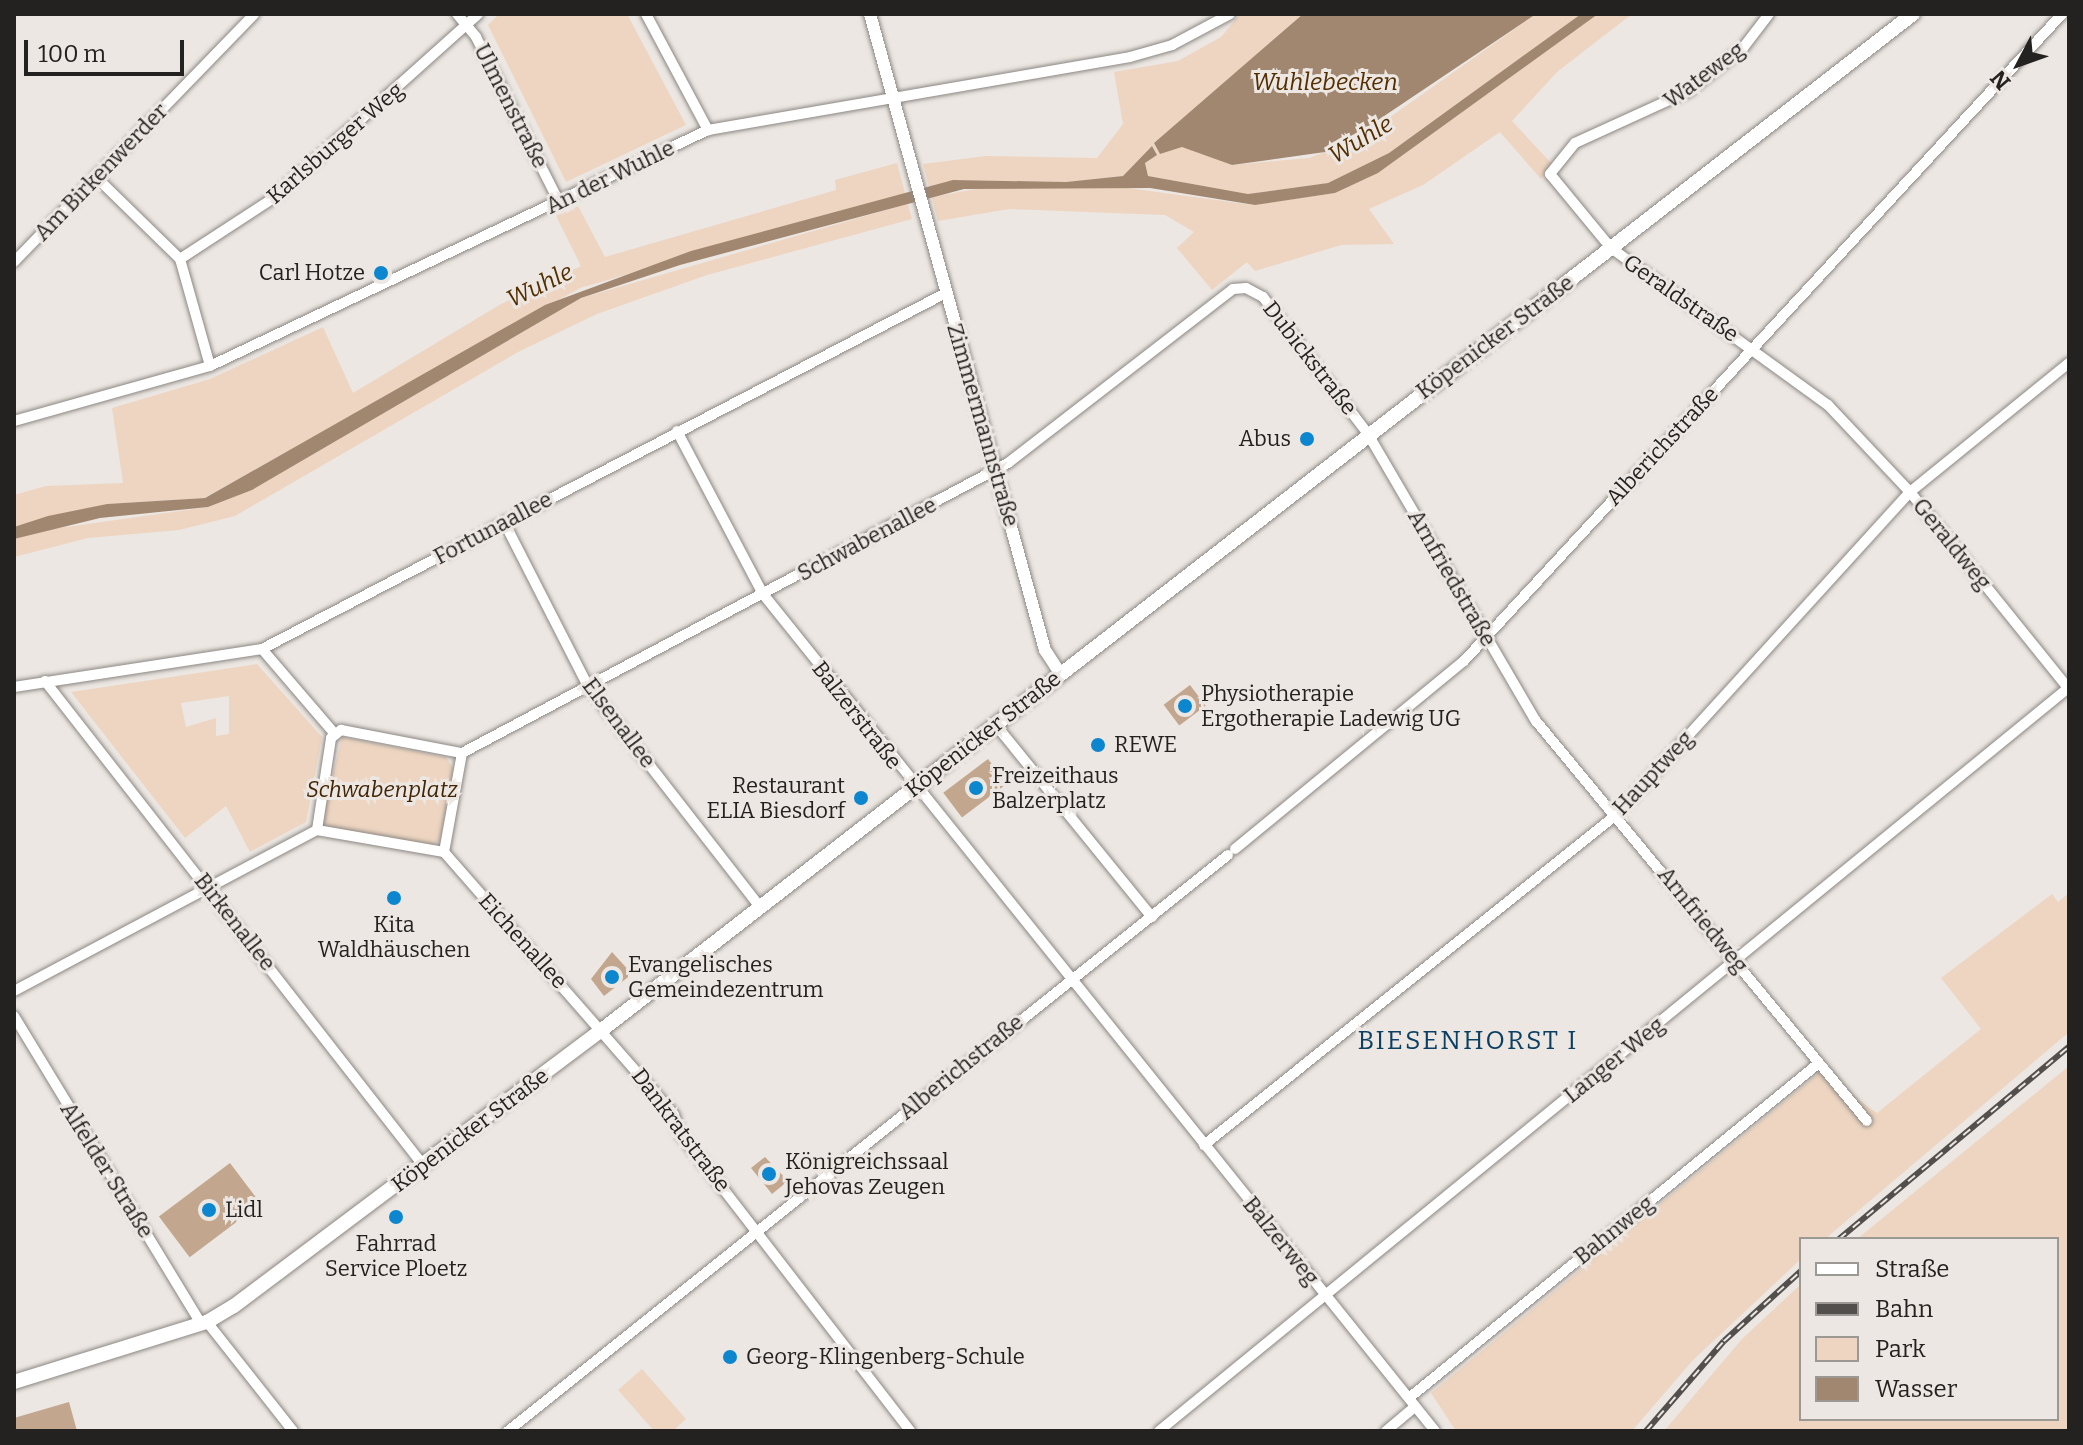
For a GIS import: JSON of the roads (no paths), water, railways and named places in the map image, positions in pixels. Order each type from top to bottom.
[{"type":"main road","name":"Köpenicker Straße","points":[[14,1380],[204,1323],[423,1165],[603,1029],[1060,673],[1364,429],[1611,248],[1913,14]]},
{"type":"street","name":"Am Birkenwerder","points":[[14,262],[254,14]]},
{"type":"street","name":"Ulmenstraße","points":[[457,14],[468,25],[559,202]]},
{"type":"street","name":"Karlsburger Weg","points":[[180,259],[272,199],[478,14]]},
{"type":"street","points":[[646,14],[708,130]]},
{"type":"street","name":"Zimmermannstraße","points":[[870,14],[1045,650],[1060,673]]},
{"type":"street","name":"An der Wuhle","points":[[14,421],[210,366],[708,130],[1145,53],[1230,14]]},
{"type":"street","name":"Wateweg","points":[[1550,174],[1575,143],[1689,91],[1743,48],[1769,14]]},
{"type":"street","name":"Alberichstraße","points":[[508,1431],[1152,917],[1455,670],[2062,14]]},
{"type":"street","name":"Geraldstraße","points":[[1550,174],[1611,248],[1828,405]]},
{"type":"street","points":[[96,177],[180,259],[210,366]]},
{"type":"street","name":"Dubickstraße","points":[[1246,288],[1263,297],[1364,429]]},
{"type":"street","name":"Schwabenallee","points":[[462,753],[996,470],[1233,289],[1246,288]]},
{"type":"street","name":"Fortunaallee","points":[[14,687],[262,649],[946,293]]},
{"type":"street","name":"Hauptweg","points":[[1204,1145],[1616,815],[1910,492],[2069,363]]},
{"type":"street","name":"Geraldweg","points":[[1828,405],[1910,492],[2064,674],[2068,688]]},
{"type":"street","name":"Arnfriedstraße","points":[[1364,429],[1536,721]]},
{"type":"street","name":"Balzerstraße","points":[[677,431],[763,594],[1126,1052]]},
{"type":"street","name":"Elsenallee","points":[[504,522],[588,686],[760,907]]},
{"type":"street","points":[[14,991],[317,830],[444,852],[462,753],[334,733],[262,649]]},
{"type":"street","name":"Birkenallee","points":[[45,681],[423,1165]]},
{"type":"street","name":"Langer Weg","points":[[1159,1431],[2068,688]]},
{"type":"street","name":"Arnfriedweg","points":[[1536,721],[1867,1121]]},
{"type":"street","points":[[995,724],[1152,917]]},
{"type":"street","points":[[317,830],[334,733]]},
{"type":"street","name":"Eichenallee","points":[[444,852],[603,1029]]},
{"type":"street","name":"Alfelder Straße","points":[[14,1016],[204,1323],[293,1431]]},
{"type":"street","name":"Dankratstraße","points":[[603,1029],[910,1431]]},
{"type":"street","name":"Balzerweg","points":[[1126,1052],[1435,1431]]},
{"type":"street","name":"Bahnweg","points":[[1386,1431],[1412,1402],[1819,1063]]},
{"type":"water","name":"Wuhlebecken","points":[[1303,14],[1536,14],[1332,151],[1232,165],[1182,147],[1160,154],[1154,143]]},
{"type":"water","points":[[1581,14],[1598,14],[1378,173],[1335,193],[1255,205],[1150,188],[964,189],[680,265],[581,298],[252,490],[208,507],[100,518],[14,539],[14,527],[48,516],[107,504],[205,498],[545,305],[691,251],[953,180],[1066,182],[1123,176],[1152,146],[1157,155],[1145,163],[1148,176],[1248,194],[1328,183],[1389,153]]},
{"type":"railway","points":[[1841,1237],[2069,1047]]},
{"type":"railway","points":[[1646,1431],[1724,1341],[1799,1273]]},
{"type":"place","name":"Carl Hotze","points":[[381,273]]},
{"type":"place","name":"Abus","points":[[1307,439]]},
{"type":"place","name":"Physiotherapie Ergotherapie Ladewig UG","points":[[1185,706]]},
{"type":"place","name":"REWE","points":[[1098,745]]},
{"type":"place","name":"Freizeithaus Balzerplatz","points":[[976,788]]},
{"type":"place","name":"Restaurant ELIA Biesdorf","points":[[861,798]]},
{"type":"place","name":"Kita Waldhäuschen","points":[[394,898]]},
{"type":"place","name":"Evangelisches Gemeindezentrum","points":[[612,977]]},
{"type":"place","name":"Königreichssaal Jehovas Zeugen","points":[[769,1174]]},
{"type":"place","name":"Lidl","points":[[209,1210]]},
{"type":"place","name":"Fahrrad Service Ploetz","points":[[396,1217]]},
{"type":"place","name":"Georg-Klingenberg-Schule","points":[[730,1357]]},
{"type":"district","name":"BIESENHORST I","points":[[1468,1041]]},
{"type":"water label","name":"Wuhle","points":[[1361,140]]},
{"type":"water label","name":"Wuhle","points":[[540,286]]},
{"type":"park label","name":"Schwabenplatz","points":[[382,790]]}]
